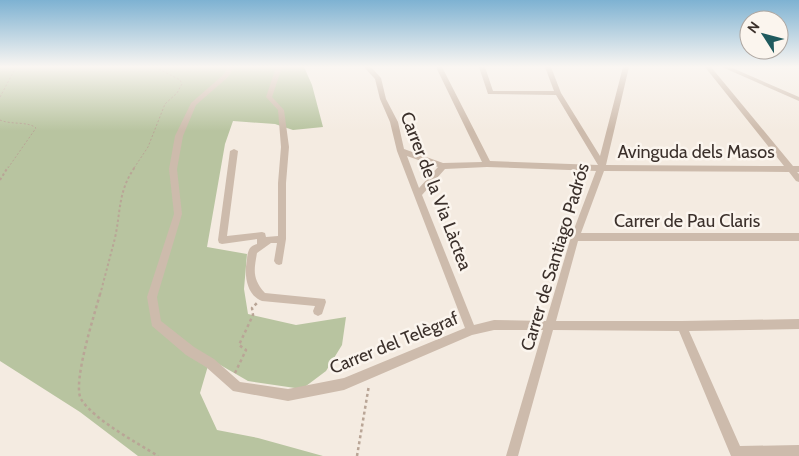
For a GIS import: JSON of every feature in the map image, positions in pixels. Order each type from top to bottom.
[{"type":"street","name":"Carrer del Telègraf","points":[[212,88],[193,104],[179,136],[172,169],[178,214],[152,297],[156,323],[190,351],[210,363],[237,387],[288,395],[344,384],[471,330],[494,325],[682,326],[799,324]]},
{"type":"street","points":[[272,88],[269,97],[281,110],[285,147],[282,183],[282,239],[279,261]]},
{"type":"street","name":"Carrer de la Via Làctea","points":[[380,88],[383,99],[394,122],[401,151],[471,330]]},
{"type":"street","points":[[450,88],[487,164]]},
{"type":"street","points":[[489,88],[490,93],[558,93]]},
{"type":"street","points":[[556,88],[601,166]]},
{"type":"street","name":"Carrer de Santiago Padrós","points":[[512,456],[575,237],[601,166],[621,88]]},
{"type":"street","points":[[725,88],[799,179]]},
{"type":"street","points":[[774,88],[799,99]]},
{"type":"street","points":[[234,151],[222,240],[262,235],[262,246]]},
{"type":"street","name":"Avinguda dels Masos","points":[[401,151],[443,166],[487,164],[799,169]]},
{"type":"street","points":[[418,194],[443,166]]},
{"type":"street","name":"Carrer de Pau Claris","points":[[575,237],[799,237]]},
{"type":"street","points":[[282,239],[268,240],[253,252],[248,277],[255,290],[262,297],[321,302],[318,311]]},
{"type":"street","points":[[682,326],[737,454],[799,451]]},
{"type":"path","points":[[158,456],[93,413],[80,396],[80,371],[115,236],[119,202],[126,181],[151,141],[165,104],[180,88]]},
{"type":"path","points":[[0,120],[13,123],[29,123],[36,128],[16,153],[10,167],[0,180]]},
{"type":"path","points":[[232,382],[246,350],[239,345],[253,315],[252,308],[264,296],[262,297]]},
{"type":"path","points":[[357,456],[371,373]]},
{"type":"green space","points":[[0,88],[313,88],[323,127],[293,130],[275,124],[233,121],[225,144],[207,247],[247,254],[244,289],[248,314],[296,325],[346,317],[342,345],[326,371],[302,389],[248,381],[210,359],[200,393],[217,430],[258,438],[323,456],[138,456],[80,412],[0,361]]}]
